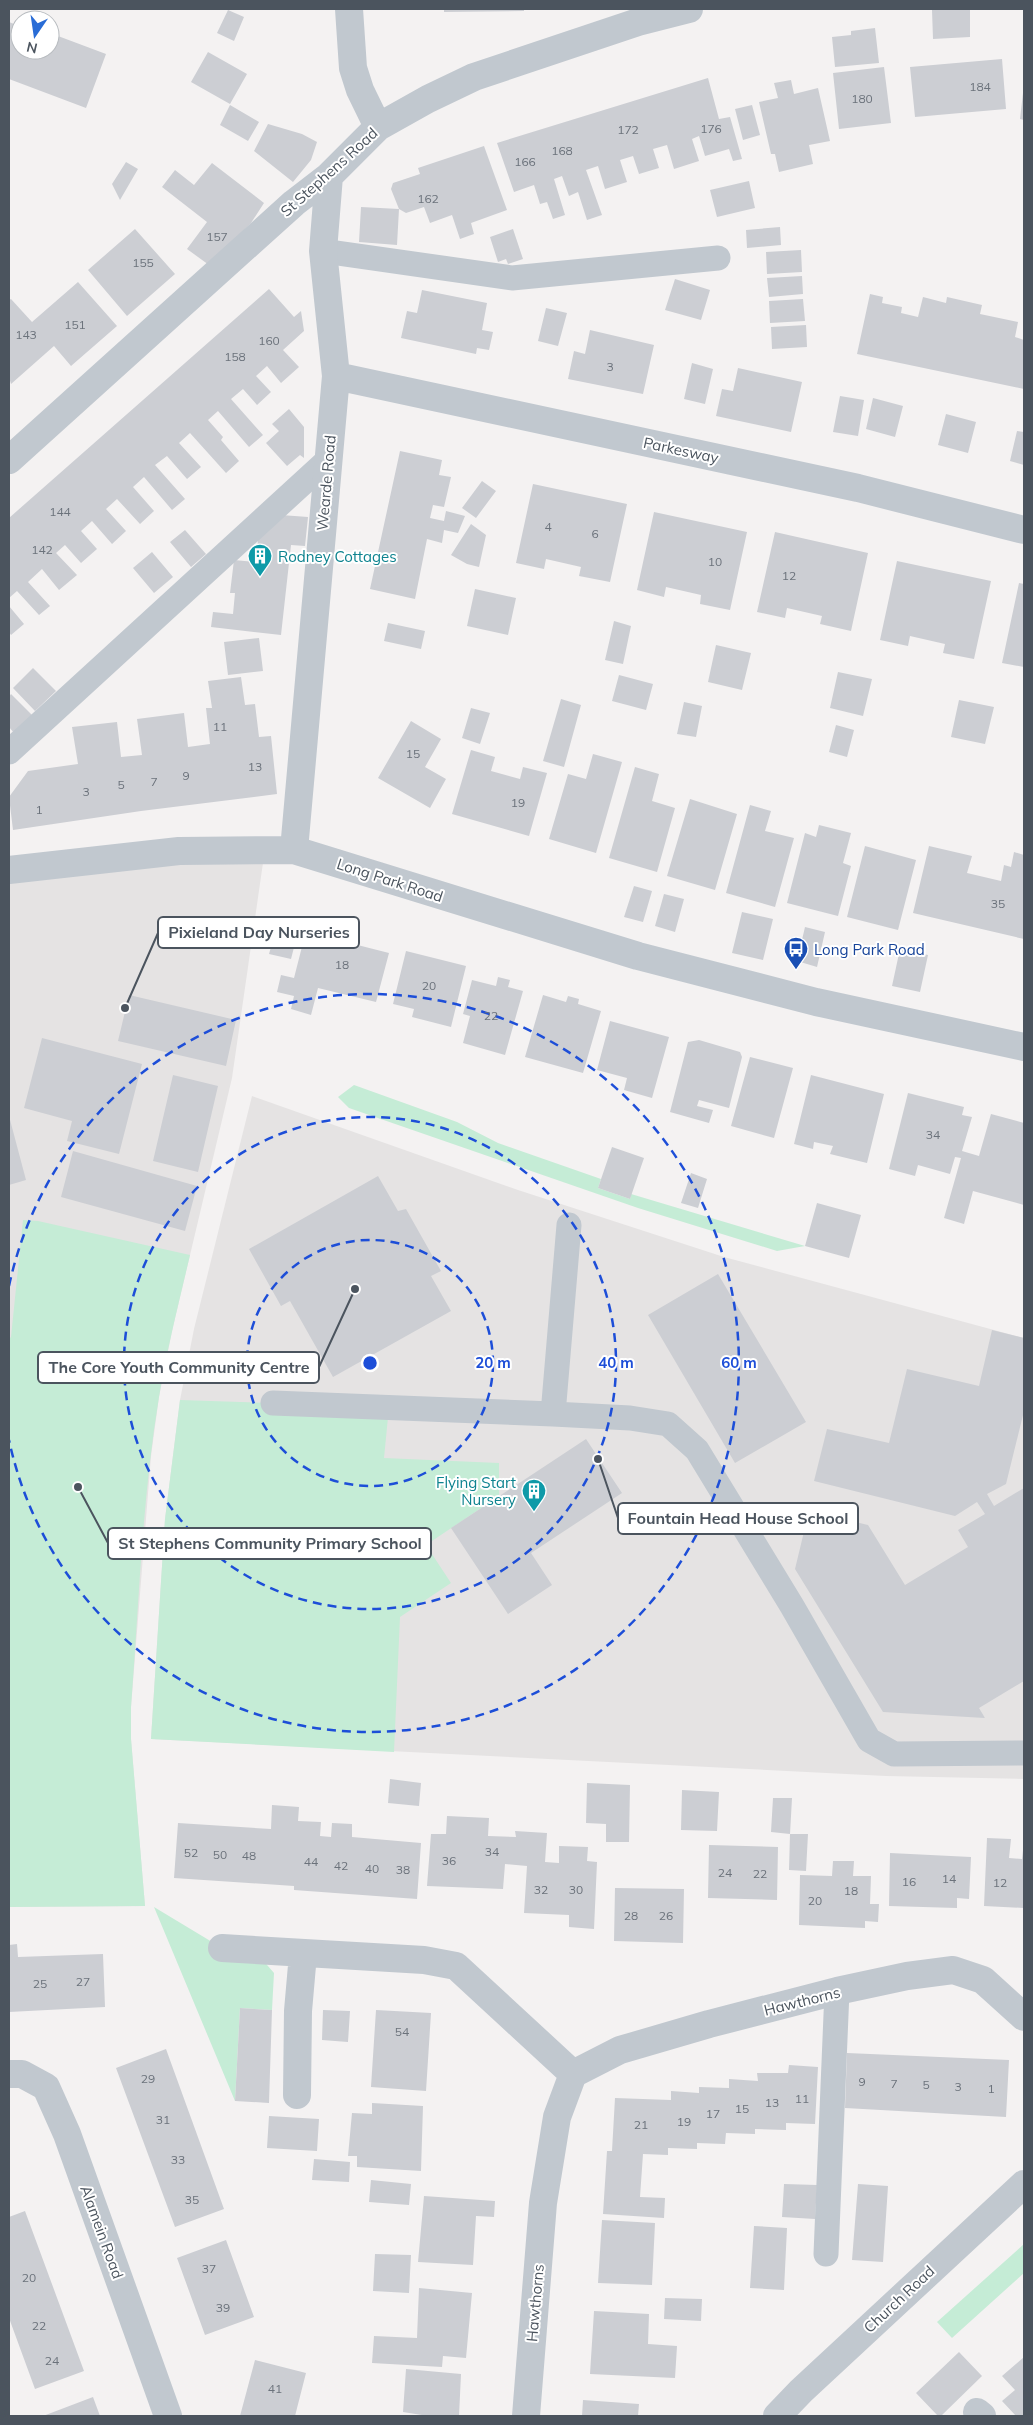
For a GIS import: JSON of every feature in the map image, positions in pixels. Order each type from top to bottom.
[{"type":"street","points":[[349,9],[354,68],[360,90],[378,127]]},
{"type":"street","name":"St Stephens Road","points":[[9,460],[288,209],[329,176],[378,127],[428,99],[474,77],[638,22],[689,9]]},
{"type":"street","name":"Wearde Road","points":[[294,850],[336,376],[323,251],[329,176]]},
{"type":"street","name":"Parkesway","points":[[336,376],[858,488],[1024,530]]},
{"type":"street","name":"Long Park Road","points":[[9,870],[179,851],[294,850],[638,956],[816,1002],[1024,1047]]},
{"type":"street","points":[[222,1948],[424,1960],[456,1966],[573,2074]]},
{"type":"street","points":[[297,2095],[298,2011],[303,1954]]},
{"type":"street","name":"Hawthorns","points":[[526,2416],[543,2203],[557,2117],[573,2074],[620,2050],[709,2024],[837,1991],[907,1976],[953,1970],[983,1980],[1024,2017]]},
{"type":"street","name":"Alamein Road","points":[[9,2074],[22,2074],[46,2087],[67,2134],[168,2416]]},
{"type":"street","name":"Church Road","points":[[777,2416],[808,2384],[1024,2184]]},
{"type":"lane","points":[[323,251],[512,278],[718,258]]},
{"type":"lane","points":[[9,752],[328,460]]},
{"type":"lane","points":[[552,1414],[569,1225]]},
{"type":"lane","points":[[272,1403],[630,1418],[668,1424],[697,1450],[792,1606],[870,1740],[894,1754],[1024,1753]]},
{"type":"lane","points":[[826,2254],[837,1991]]},
{"type":"shaded area","points":[[265,849],[232,1078],[172,1331],[159,1397],[151,1456],[131,1707],[131,1739],[145,1906],[9,1907],[9,870]]},
{"type":"shaded area","points":[[252,1096],[518,1190],[724,1257],[1024,1338],[1024,1779],[886,1776],[151,1739],[165,1519],[180,1400],[194,1329]]},
{"type":"green space","points":[[354,1085],[457,1122],[498,1143],[601,1179],[598,1188],[630,1199],[631,1194],[805,1246],[777,1251],[638,1208],[349,1108],[338,1097]]},
{"type":"green space","points":[[23,1220],[38,1221],[190,1255],[169,1343],[153,1435],[139,1591],[131,1707],[131,1739],[145,1906],[9,1907],[9,1339],[11,1337]]},
{"type":"green space","points":[[180,1400],[389,1407],[384,1458],[499,1463],[499,1496],[426,1545],[451,1583],[400,1617],[394,1752],[151,1739],[165,1519]]},
{"type":"green space","points":[[154,1907],[222,1948],[255,1951],[274,1973],[272,2010],[240,2008],[235,2101]]},
{"type":"green space","points":[[1024,2244],[1024,2273],[952,2338],[937,2322]]},
{"type":"building","points":[[444,9],[524,9],[524,11],[444,12]]},
{"type":"building","points":[[970,9],[970,37],[933,39],[932,10]]},
{"type":"building","points":[[228,10],[244,17],[234,41],[217,33]]},
{"type":"building","points":[[9,22],[10,60],[60,60],[60,37],[106,54],[86,108],[9,79]]},
{"type":"building","points":[[875,28],[879,63],[835,67],[832,37],[851,35],[851,31]]},
{"type":"building","points":[[208,52],[247,74],[230,104],[191,82]]},
{"type":"building","points":[[1002,59],[1006,109],[915,117],[910,67]]},
{"type":"building","points":[[884,67],[891,123],[839,129],[833,73]]},
{"type":"building","points":[[708,78],[719,119],[730,117],[742,159],[733,161],[729,149],[705,156],[699,136],[692,139],[699,161],[674,169],[667,145],[653,149],[659,168],[639,174],[633,156],[620,160],[627,182],[605,189],[598,166],[586,170],[602,215],[587,220],[578,192],[569,196],[562,176],[554,179],[565,215],[553,219],[547,202],[540,204],[534,185],[514,192],[497,143]]},
{"type":"building","points":[[791,80],[794,94],[818,88],[830,141],[809,145],[813,164],[779,172],[775,154],[771,154],[759,102],[778,98],[774,83]]},
{"type":"building","points":[[1024,94],[1024,120],[1020,119]]},
{"type":"building","points":[[230,105],[259,122],[248,141],[220,125]]},
{"type":"building","points":[[752,105],[760,135],[743,140],[735,109]]},
{"type":"building","points":[[268,124],[302,134],[317,142],[311,160],[293,182],[254,151]]},
{"type":"building","points":[[484,146],[507,210],[471,223],[474,234],[460,239],[452,215],[430,223],[424,207],[406,213],[399,209],[391,189],[393,183],[420,174],[418,168]]},
{"type":"building","points":[[126,162],[138,169],[120,200],[112,184]]},
{"type":"building","points":[[212,163],[264,203],[251,223],[209,265],[187,249],[207,222],[162,187],[175,170],[194,185]]},
{"type":"building","points":[[749,181],[755,208],[717,217],[710,190]]},
{"type":"building","points":[[361,207],[399,209],[397,245],[359,242]]},
{"type":"building","points":[[780,227],[781,245],[747,248],[746,230]]},
{"type":"building","points":[[135,229],[175,274],[127,316],[88,270]]},
{"type":"building","points":[[513,229],[523,259],[508,264],[506,259],[498,262],[490,237]]},
{"type":"building","points":[[801,250],[802,272],[767,274],[766,252]]},
{"type":"building","points":[[802,276],[803,294],[769,297],[767,278]]},
{"type":"building","points":[[675,279],[710,290],[701,320],[665,310]]},
{"type":"building","points":[[78,282],[117,326],[71,366],[54,346],[11,384],[9,377],[9,300],[11,299],[32,322]]},
{"type":"building","points":[[269,289],[294,317],[301,311],[304,331],[283,350],[299,367],[281,383],[267,366],[256,376],[271,392],[257,405],[243,389],[231,399],[263,435],[249,447],[218,411],[208,420],[223,437],[221,440],[239,461],[226,473],[190,433],[179,443],[201,467],[187,479],[167,456],[155,465],[185,499],[172,510],[144,477],[133,487],[154,511],[140,524],[117,499],[106,509],[126,531],[112,544],[92,521],[81,531],[97,549],[81,563],[65,545],[56,553],[77,575],[59,590],[42,569],[28,582],[50,606],[39,615],[17,591],[9,598],[9,518]]},
{"type":"building","points":[[422,290],[487,303],[482,330],[493,332],[489,350],[477,348],[476,354],[401,338],[407,311],[417,313]]},
{"type":"building","points":[[870,294],[883,297],[882,303],[902,307],[901,313],[918,317],[923,297],[946,303],[947,297],[982,305],[980,314],[1018,322],[1015,337],[1024,340],[1024,389],[857,354]]},
{"type":"building","points":[[803,299],[805,321],[770,323],[769,301]]},
{"type":"building","points":[[546,308],[567,313],[558,346],[538,341]]},
{"type":"building","points":[[806,325],[807,347],[772,349],[771,327]]},
{"type":"building","points":[[590,330],[654,345],[643,394],[568,379],[574,351],[585,354]]},
{"type":"building","points":[[692,363],[713,369],[705,404],[684,399]]},
{"type":"building","points":[[738,368],[802,382],[791,432],[716,416],[722,389],[733,391]]},
{"type":"building","points":[[840,396],[864,400],[858,436],[833,432]]},
{"type":"building","points":[[873,398],[903,406],[895,437],[866,429]]},
{"type":"building","points":[[289,409],[304,427],[304,458],[300,455],[287,466],[266,443],[279,431],[272,424]]},
{"type":"building","points":[[946,414],[976,422],[968,453],[938,445]]},
{"type":"building","points":[[1017,431],[1024,432],[1024,465],[1010,461]]},
{"type":"building","points":[[400,451],[442,460],[439,475],[451,477],[444,507],[433,505],[430,518],[444,521],[446,511],[465,516],[458,533],[444,530],[442,543],[427,539],[415,599],[370,589]]},
{"type":"building","points":[[482,481],[496,491],[476,518],[462,508]]},
{"type":"building","points":[[533,484],[627,504],[610,582],[579,576],[581,567],[546,559],[544,569],[516,563]]},
{"type":"building","points":[[654,512],[747,532],[730,610],[700,604],[701,595],[666,587],[664,597],[637,590]]},
{"type":"building","name":"Rodney Cottages","points":[[281,515],[308,517],[305,546],[291,545],[281,635],[211,627],[213,612],[233,614],[235,593],[230,593],[234,560],[255,562],[259,533]]},
{"type":"building","points":[[471,524],[486,535],[479,567],[467,564],[451,555]]},
{"type":"building","points":[[185,530],[206,554],[191,567],[170,542]]},
{"type":"building","points":[[775,532],[868,553],[851,631],[820,624],[822,616],[787,608],[785,618],[757,612]]},
{"type":"building","points":[[152,552],[173,577],[154,593],[133,568]]},
{"type":"building","points":[[897,561],[991,581],[974,659],[943,653],[945,644],[910,636],[908,646],[880,640]]},
{"type":"building","points":[[1019,583],[1024,584],[1024,667],[1002,663]]},
{"type":"building","points":[[475,589],[516,598],[508,635],[467,626]]},
{"type":"building","points":[[9,606],[24,624],[11,635],[9,632]]},
{"type":"building","points":[[614,621],[631,626],[623,664],[605,660]]},
{"type":"building","points":[[388,623],[425,631],[421,649],[384,641]]},
{"type":"building","points":[[259,638],[263,671],[228,675],[224,642]]},
{"type":"building","points":[[716,645],[751,653],[742,690],[708,682]]},
{"type":"building","points":[[33,668],[56,691],[35,711],[13,688]]},
{"type":"building","points":[[838,672],[872,679],[863,716],[830,708]]},
{"type":"building","points":[[619,675],[653,684],[646,710],[612,701]]},
{"type":"building","points":[[241,677],[245,705],[255,704],[259,737],[271,736],[277,794],[141,811],[13,830],[9,797],[28,771],[78,764],[72,727],[117,722],[121,757],[142,755],[137,719],[184,713],[188,747],[210,744],[206,708],[212,708],[208,681]]},
{"type":"building","points":[[11,694],[32,715],[14,733],[9,727],[9,697]]},
{"type":"building","points":[[561,699],[581,705],[564,767],[543,761]]},
{"type":"building","points":[[959,700],[994,707],[985,744],[951,737]]},
{"type":"building","points":[[684,702],[702,706],[696,737],[677,734]]},
{"type":"building","points":[[471,708],[490,713],[480,744],[462,738]]},
{"type":"building","points":[[411,721],[441,739],[425,767],[446,779],[430,808],[378,778]]},
{"type":"building","points":[[836,725],[854,730],[847,757],[829,752]]},
{"type":"building","points":[[471,750],[495,757],[491,771],[520,779],[523,767],[547,773],[529,836],[452,814]]},
{"type":"building","points":[[593,754],[622,762],[596,853],[549,839],[568,774],[586,779]]},
{"type":"building","points":[[635,767],[659,774],[652,801],[675,808],[657,872],[609,858]]},
{"type":"building","points":[[690,799],[737,814],[715,890],[667,876]]},
{"type":"building","points":[[750,805],[771,811],[765,831],[794,838],[775,907],[726,893]]},
{"type":"building","points":[[819,825],[851,833],[843,863],[851,866],[838,916],[787,903],[805,833],[816,837]]},
{"type":"building","points":[[865,846],[916,860],[898,930],[847,917]]},
{"type":"building","points":[[929,846],[972,856],[967,873],[1001,881],[1004,865],[1011,867],[1014,852],[1024,855],[1024,939],[913,913]]},
{"type":"building","points":[[634,886],[652,891],[643,922],[624,917]]},
{"type":"building","points":[[664,894],[684,899],[675,932],[655,926]]},
{"type":"building","points":[[742,912],[773,919],[763,960],[732,953]]},
{"type":"building","points":[[278,922],[299,928],[291,959],[269,954]]},
{"type":"building","points":[[316,927],[335,932],[334,939],[389,953],[376,1002],[318,988],[311,1015],[291,1009],[294,996],[277,992],[281,975],[294,978],[306,931],[314,933]]},
{"type":"building","points":[[805,927],[825,932],[817,967],[797,961]]},
{"type":"building","points":[[900,949],[928,955],[920,992],[892,986]]},
{"type":"building","points":[[406,951],[466,966],[451,1027],[412,1017],[414,1009],[393,1004]]},
{"type":"building","points":[[498,977],[510,980],[508,987],[523,991],[505,1055],[463,1043],[470,1016],[463,1014],[472,980],[496,986]]},
{"type":"building","points":[[129,995],[236,1020],[226,1066],[118,1041]]},
{"type":"building","points":[[543,995],[566,1002],[568,996],[579,999],[578,1004],[601,1011],[583,1073],[525,1057]]},
{"type":"building","points":[[610,1021],[669,1037],[652,1098],[624,1090],[627,1078],[597,1070]]},
{"type":"building","points":[[42,1038],[142,1064],[119,1154],[67,1141],[72,1121],[24,1108]]},
{"type":"building","points":[[699,1040],[740,1052],[742,1057],[729,1108],[699,1100],[697,1106],[713,1110],[709,1123],[670,1112],[688,1042]]},
{"type":"building","points":[[750,1057],[793,1068],[774,1138],[731,1126]]},
{"type":"building","points":[[173,1075],[218,1086],[198,1172],[153,1161]]},
{"type":"building","points":[[811,1075],[884,1094],[867,1163],[830,1154],[833,1146],[814,1142],[813,1149],[794,1144]]},
{"type":"building","points":[[908,1093],[964,1107],[962,1115],[972,1117],[962,1151],[979,1156],[991,1114],[1024,1123],[1024,1205],[973,1191],[964,1224],[944,1218],[961,1158],[955,1157],[950,1174],[918,1165],[915,1176],[889,1169]]},
{"type":"building","points":[[9,1116],[26,1180],[9,1185]]},
{"type":"building","points":[[612,1147],[644,1158],[630,1199],[598,1188]]},
{"type":"building","points":[[73,1151],[197,1186],[185,1231],[61,1197]]},
{"type":"building","points":[[691,1173],[707,1179],[698,1208],[681,1203]]},
{"type":"building","points":[[378,1176],[398,1211],[406,1209],[441,1271],[431,1276],[451,1311],[333,1377],[290,1301],[281,1306],[249,1249]]},
{"type":"building","points":[[817,1203],[861,1215],[849,1258],[805,1246]]},
{"type":"building","points":[[718,1274],[806,1422],[735,1463],[648,1315]]},
{"type":"building","points":[[992,1330],[1024,1338],[1024,1411],[1006,1484],[987,1494],[994,1506],[1024,1488],[1024,1681],[979,1708],[985,1718],[883,1712],[795,1569],[809,1511],[868,1525],[905,1585],[968,1547],[958,1530],[985,1514],[977,1502],[955,1516],[814,1481],[827,1429],[889,1443],[907,1369],[979,1386]]},
{"type":"building","name":"Flying Start Nursery","points":[[586,1439],[622,1493],[531,1553],[552,1585],[508,1614],[451,1528]]},
{"type":"building","points":[[390,1779],[421,1783],[419,1806],[388,1803]]},
{"type":"building","points":[[587,1783],[630,1785],[629,1842],[606,1842],[606,1824],[586,1823]]},
{"type":"building","points":[[682,1790],[719,1792],[717,1831],[681,1830]]},
{"type":"building","points":[[773,1798],[792,1798],[790,1834],[771,1832]]},
{"type":"building","points":[[272,1805],[299,1807],[298,1821],[321,1822],[320,1836],[331,1837],[332,1823],[352,1824],[352,1837],[421,1843],[417,1899],[294,1890],[294,1886],[174,1878],[178,1823],[271,1829]]},
{"type":"building","points":[[447,1816],[489,1818],[488,1836],[516,1837],[515,1831],[547,1833],[545,1862],[559,1863],[559,1846],[588,1847],[587,1861],[597,1862],[594,1929],[569,1927],[569,1915],[524,1913],[527,1866],[505,1864],[503,1889],[427,1886],[431,1834],[446,1834]]},
{"type":"building","points":[[790,1834],[808,1834],[806,1871],[789,1870]]},
{"type":"building","points":[[987,1838],[1011,1839],[1009,1858],[1022,1859],[1024,1841],[1024,1908],[984,1906]]},
{"type":"building","points":[[709,1845],[778,1847],[777,1900],[708,1898]]},
{"type":"building","points":[[890,1853],[971,1857],[969,1899],[957,1898],[957,1908],[889,1906]]},
{"type":"building","points":[[833,1861],[854,1861],[853,1876],[871,1876],[870,1904],[879,1904],[878,1922],[865,1921],[865,1928],[799,1925],[800,1875],[832,1876]]},
{"type":"building","points":[[615,1888],[684,1889],[683,1943],[614,1941]]},
{"type":"building","points":[[17,1944],[18,1957],[103,1954],[105,2007],[9,2012],[9,1945]]},
{"type":"building","points":[[240,2008],[272,2010],[269,2103],[235,2101]]},
{"type":"building","points":[[323,2010],[350,2011],[348,2042],[322,2040]]},
{"type":"building","points":[[376,2010],[431,2013],[426,2091],[371,2087]]},
{"type":"building","points":[[166,2049],[224,2209],[175,2227],[116,2068]]},
{"type":"building","points":[[847,2053],[1009,2060],[1006,2117],[845,2108]]},
{"type":"building","points":[[789,2065],[818,2067],[815,2124],[786,2123],[786,2130],[755,2129],[755,2134],[726,2133],[725,2144],[697,2143],[697,2149],[668,2148],[668,2155],[643,2154],[640,2197],[665,2198],[664,2218],[603,2214],[607,2151],[612,2151],[615,2098],[671,2100],[671,2091],[699,2093],[699,2087],[729,2088],[729,2079],[758,2081],[757,2073],[788,2073]]},
{"type":"building","points":[[372,2103],[423,2106],[421,2171],[357,2167],[357,2156],[348,2156],[352,2113],[372,2114]]},
{"type":"building","points":[[269,2116],[319,2119],[317,2151],[267,2148]]},
{"type":"building","points":[[314,2159],[350,2162],[349,2182],[312,2180]]},
{"type":"building","points":[[371,2180],[411,2184],[409,2205],[369,2202]]},
{"type":"building","points":[[784,2184],[817,2185],[815,2219],[782,2217]]},
{"type":"building","points":[[858,2184],[888,2186],[883,2262],[852,2260]]},
{"type":"building","points":[[424,2196],[495,2201],[494,2217],[476,2216],[473,2265],[418,2262]]},
{"type":"building","points":[[25,2211],[84,2371],[35,2389],[9,2318],[9,2217]]},
{"type":"building","points":[[602,2220],[655,2223],[652,2285],[598,2283]]},
{"type":"building","points":[[754,2226],[787,2228],[784,2290],[750,2288]]},
{"type":"building","points":[[226,2240],[254,2317],[205,2335],[177,2258]]},
{"type":"building","points":[[375,2254],[411,2255],[409,2293],[373,2291]]},
{"type":"building","points":[[419,2288],[472,2293],[466,2358],[443,2356],[442,2367],[372,2363],[374,2336],[417,2338]]},
{"type":"building","points":[[665,2298],[702,2299],[701,2321],[664,2319]]},
{"type":"building","points":[[594,2311],[649,2314],[648,2344],[677,2346],[675,2378],[590,2374]]},
{"type":"building","points":[[959,2352],[982,2376],[941,2416],[938,2416],[916,2393]]},
{"type":"building","points":[[1024,2357],[1024,2416],[1016,2416],[1002,2401],[1015,2390],[1002,2376]]},
{"type":"building","points":[[255,2360],[306,2373],[295,2416],[240,2416]]},
{"type":"building","points":[[406,2369],[461,2374],[459,2416],[428,2416],[403,2412]]},
{"type":"building","points":[[93,2397],[100,2416],[43,2416]]},
{"type":"building","points":[[583,2400],[639,2404],[638,2416],[582,2416]]},
{"type":"place","name":"Rodney Cottages","points":[[260,577]]},
{"type":"place","name":"Long Park Road","points":[[796,970]]},
{"type":"place","name":"Pixieland Day Nurseries","points":[[125,1008]]},
{"type":"place","name":"The Core Youth Community Centre","points":[[355,1289]]},
{"type":"place","name":"Fountain Head House School","points":[[598,1459]]},
{"type":"place","name":"St Stephens Community Primary School","points":[[78,1487]]},
{"type":"place","name":"Flying Start Nursery","points":[[534,1512]]}]
